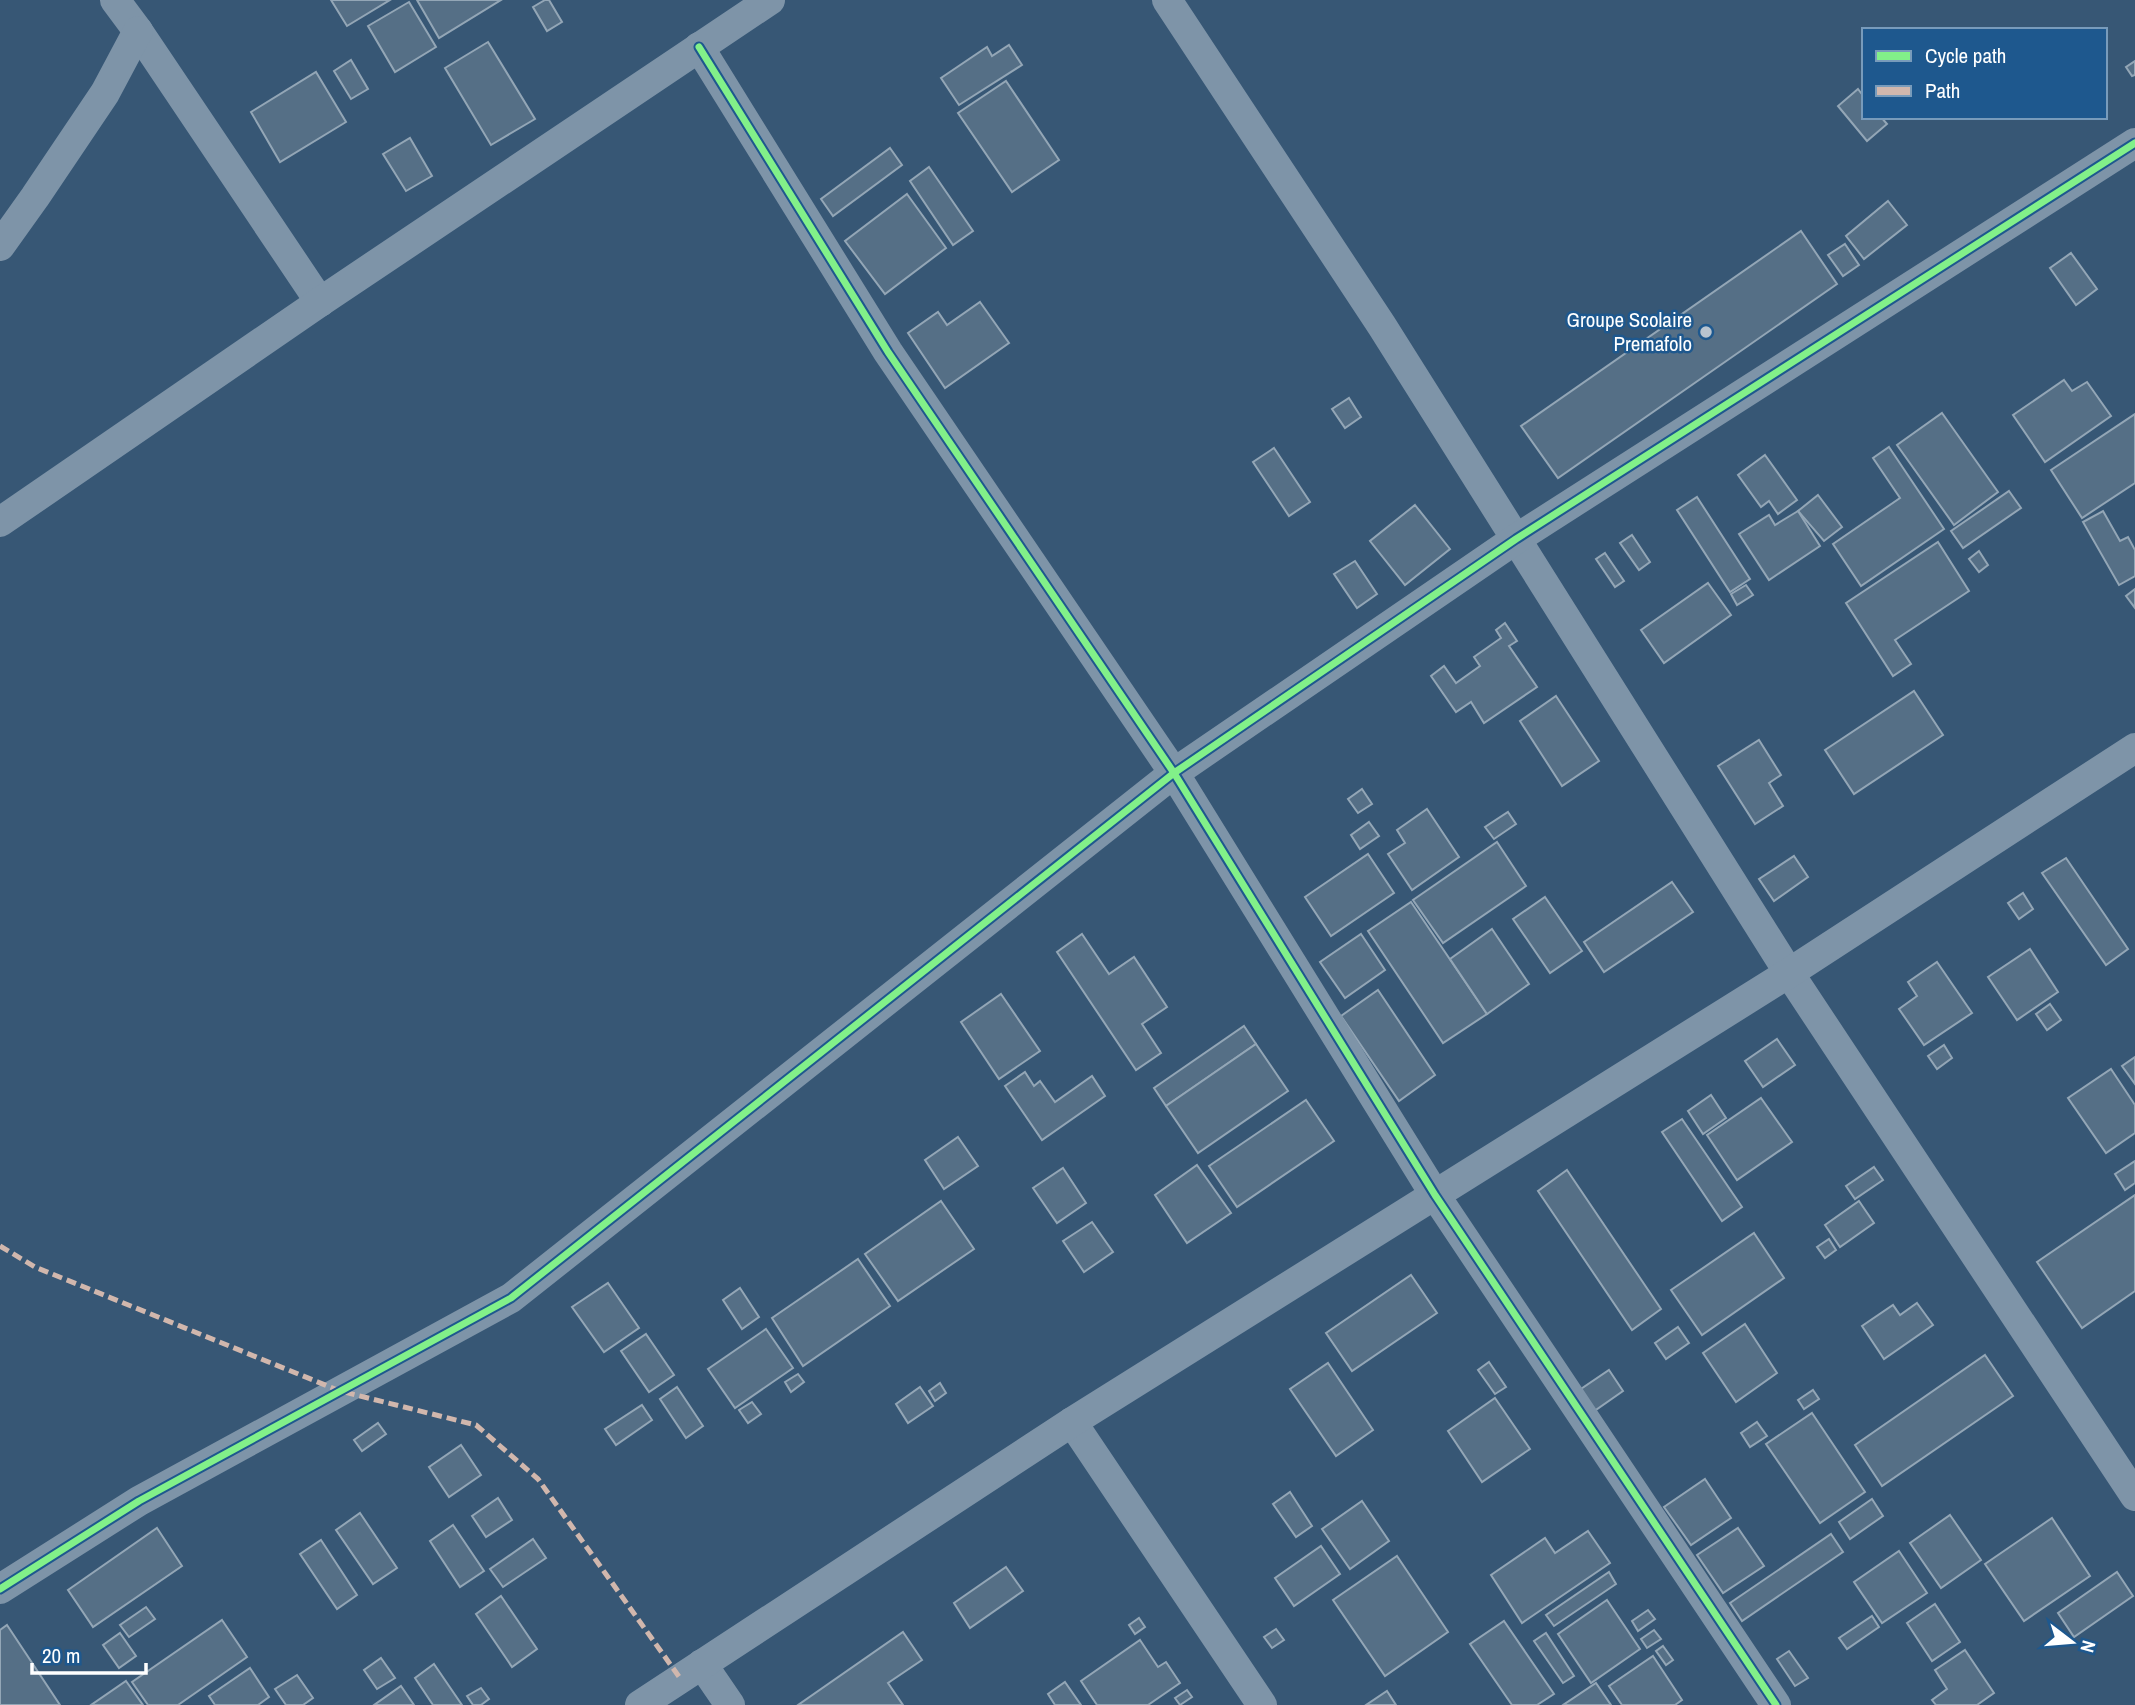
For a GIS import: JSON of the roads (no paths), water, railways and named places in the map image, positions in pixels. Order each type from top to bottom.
[{"type":"street","points":[[115,0],[320,302]]},
{"type":"street","points":[[0,522],[320,302],[771,0]]},
{"type":"street","points":[[1167,0],[1382,326],[1789,972],[2135,1496]]},
{"type":"street","points":[[0,246],[105,93],[138,31]]},
{"type":"street","points":[[699,47],[888,352],[1174,773],[1435,1195],[1776,1705]]},
{"type":"street","points":[[0,1589],[139,1501],[511,1298],[1174,773],[1516,538],[2135,143]]},
{"type":"street","points":[[640,1705],[1072,1422],[1789,972],[2135,748]]},
{"type":"street","points":[[1072,1422],[1262,1705]]},
{"type":"street","points":[[702,1664],[730,1705]]},
{"type":"place","name":"Groupe Scolaire Premafolo","points":[[1706,332]]}]
